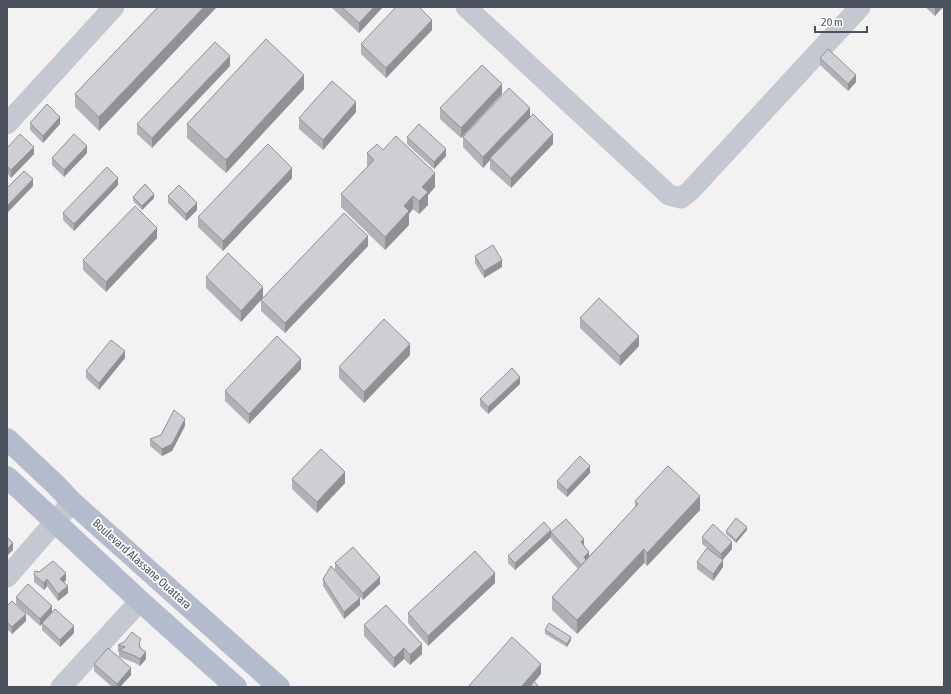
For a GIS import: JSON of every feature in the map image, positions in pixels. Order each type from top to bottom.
[{"type":"main road","name":"Boulevard Alassane Ouattara","points":[[7,439],[72,502],[279,687]]},
{"type":"main road","points":[[7,477],[140,601],[236,687]]},
{"type":"street","points":[[7,124],[114,7]]},
{"type":"street","points":[[466,7],[669,196],[681,198],[690,191],[860,7]]},
{"type":"street","points":[[7,577],[72,502]]},
{"type":"street","points":[[60,687],[140,601]]},
{"type":"building","points":[[158,7],[204,7],[99,117],[75,94]]},
{"type":"building","points":[[342,7],[374,7],[359,23]]},
{"type":"building","points":[[396,7],[419,7],[432,20],[386,68],[361,44]]},
{"type":"building","points":[[266,39],[304,75],[226,160],[187,124]]},
{"type":"building","points":[[215,42],[230,56],[152,138],[137,124]]},
{"type":"building","points":[[828,49],[856,75],[848,84],[820,58]]},
{"type":"building","points":[[482,65],[502,84],[461,128],[440,108]]},
{"type":"building","points":[[332,81],[356,102],[323,140],[299,118]]},
{"type":"building","points":[[509,88],[530,108],[483,157],[463,137]]},
{"type":"building","points":[[47,104],[60,117],[43,136],[30,123]]},
{"type":"building","points":[[533,114],[553,134],[511,178],[490,158]]},
{"type":"building","points":[[419,124],[446,149],[434,162],[407,137]]},
{"type":"building","points":[[20,134],[34,147],[11,170],[7,166],[7,148]]},
{"type":"building","points":[[74,134],[87,146],[64,170],[52,158]]},
{"type":"building","points":[[396,136],[435,173],[422,187],[428,192],[419,201],[413,196],[404,206],[409,211],[385,237],[341,194],[374,160],[367,153],[377,144],[383,150]]},
{"type":"building","points":[[268,144],[292,168],[223,241],[198,217]]},
{"type":"building","points":[[107,167],[118,178],[74,224],[63,213]]},
{"type":"building","points":[[24,171],[33,179],[8,205],[7,188]]},
{"type":"building","points":[[145,184],[154,194],[142,206],[133,197]]},
{"type":"building","points":[[179,185],[197,203],[186,214],[168,196]]},
{"type":"building","points":[[135,206],[157,228],[106,282],[83,260]]},
{"type":"building","points":[[344,213],[368,236],[285,323],[261,300]]},
{"type":"building","points":[[493,245],[502,260],[484,271],[475,256]]},
{"type":"building","points":[[228,253],[263,287],[241,311],[206,277]]},
{"type":"building","points":[[599,298],[639,336],[620,356],[580,318]]},
{"type":"building","points":[[384,319],[410,344],[364,392],[339,367]]},
{"type":"building","points":[[277,336],[301,359],[249,414],[225,391]]},
{"type":"building","points":[[111,340],[125,351],[99,383],[86,371]]},
{"type":"building","points":[[512,368],[520,377],[488,407],[480,399]]},
{"type":"building","points":[[174,410],[185,419],[172,444],[162,449],[150,439],[161,435]]},
{"type":"building","points":[[321,449],[345,472],[317,502],[292,479]]},
{"type":"building","points":[[580,456],[590,466],[567,490],[557,481]]},
{"type":"building","points":[[668,466],[700,496],[647,553],[644,549],[577,620],[552,597],[638,504],[635,501]]},
{"type":"building","points":[[736,518],[747,527],[736,540],[726,531]]},
{"type":"building","points":[[566,519],[584,539],[581,542],[589,552],[584,557],[586,560],[581,565],[551,532]]},
{"type":"building","points":[[544,522],[551,530],[515,563],[508,556]]},
{"type":"building","points":[[713,524],[732,542],[721,554],[702,537]]},
{"type":"building","points":[[7,537],[13,543],[7,549]]},
{"type":"building","points":[[353,547],[380,577],[363,593],[335,563]]},
{"type":"building","points":[[707,548],[723,560],[713,574],[697,562]]},
{"type":"building","points":[[475,551],[495,573],[428,636],[408,613]]},
{"type":"building","points":[[53,561],[66,573],[60,579],[68,586],[58,594],[47,579],[44,583],[34,575],[35,571],[39,572]]},
{"type":"building","points":[[331,566],[360,598],[344,612],[323,579]]},
{"type":"building","points":[[28,584],[52,606],[40,619],[16,597]]},
{"type":"building","points":[[12,601],[26,614],[12,627],[7,622],[7,606]]},
{"type":"building","points":[[386,605],[422,644],[410,655],[404,648],[394,658],[364,625]]},
{"type":"building","points":[[55,609],[74,626],[60,640],[42,623]]},
{"type":"building","points":[[549,623],[571,637],[567,644],[545,630]]},
{"type":"building","points":[[132,632],[141,639],[139,643],[140,648],[146,652],[140,659],[119,650],[125,647],[118,645],[124,642]]},
{"type":"building","points":[[512,637],[541,664],[521,687],[468,687]]},
{"type":"building","points":[[108,648],[131,668],[117,684],[94,664]]},
{"type":"building","points":[[534,681],[539,687],[530,687]]}]
